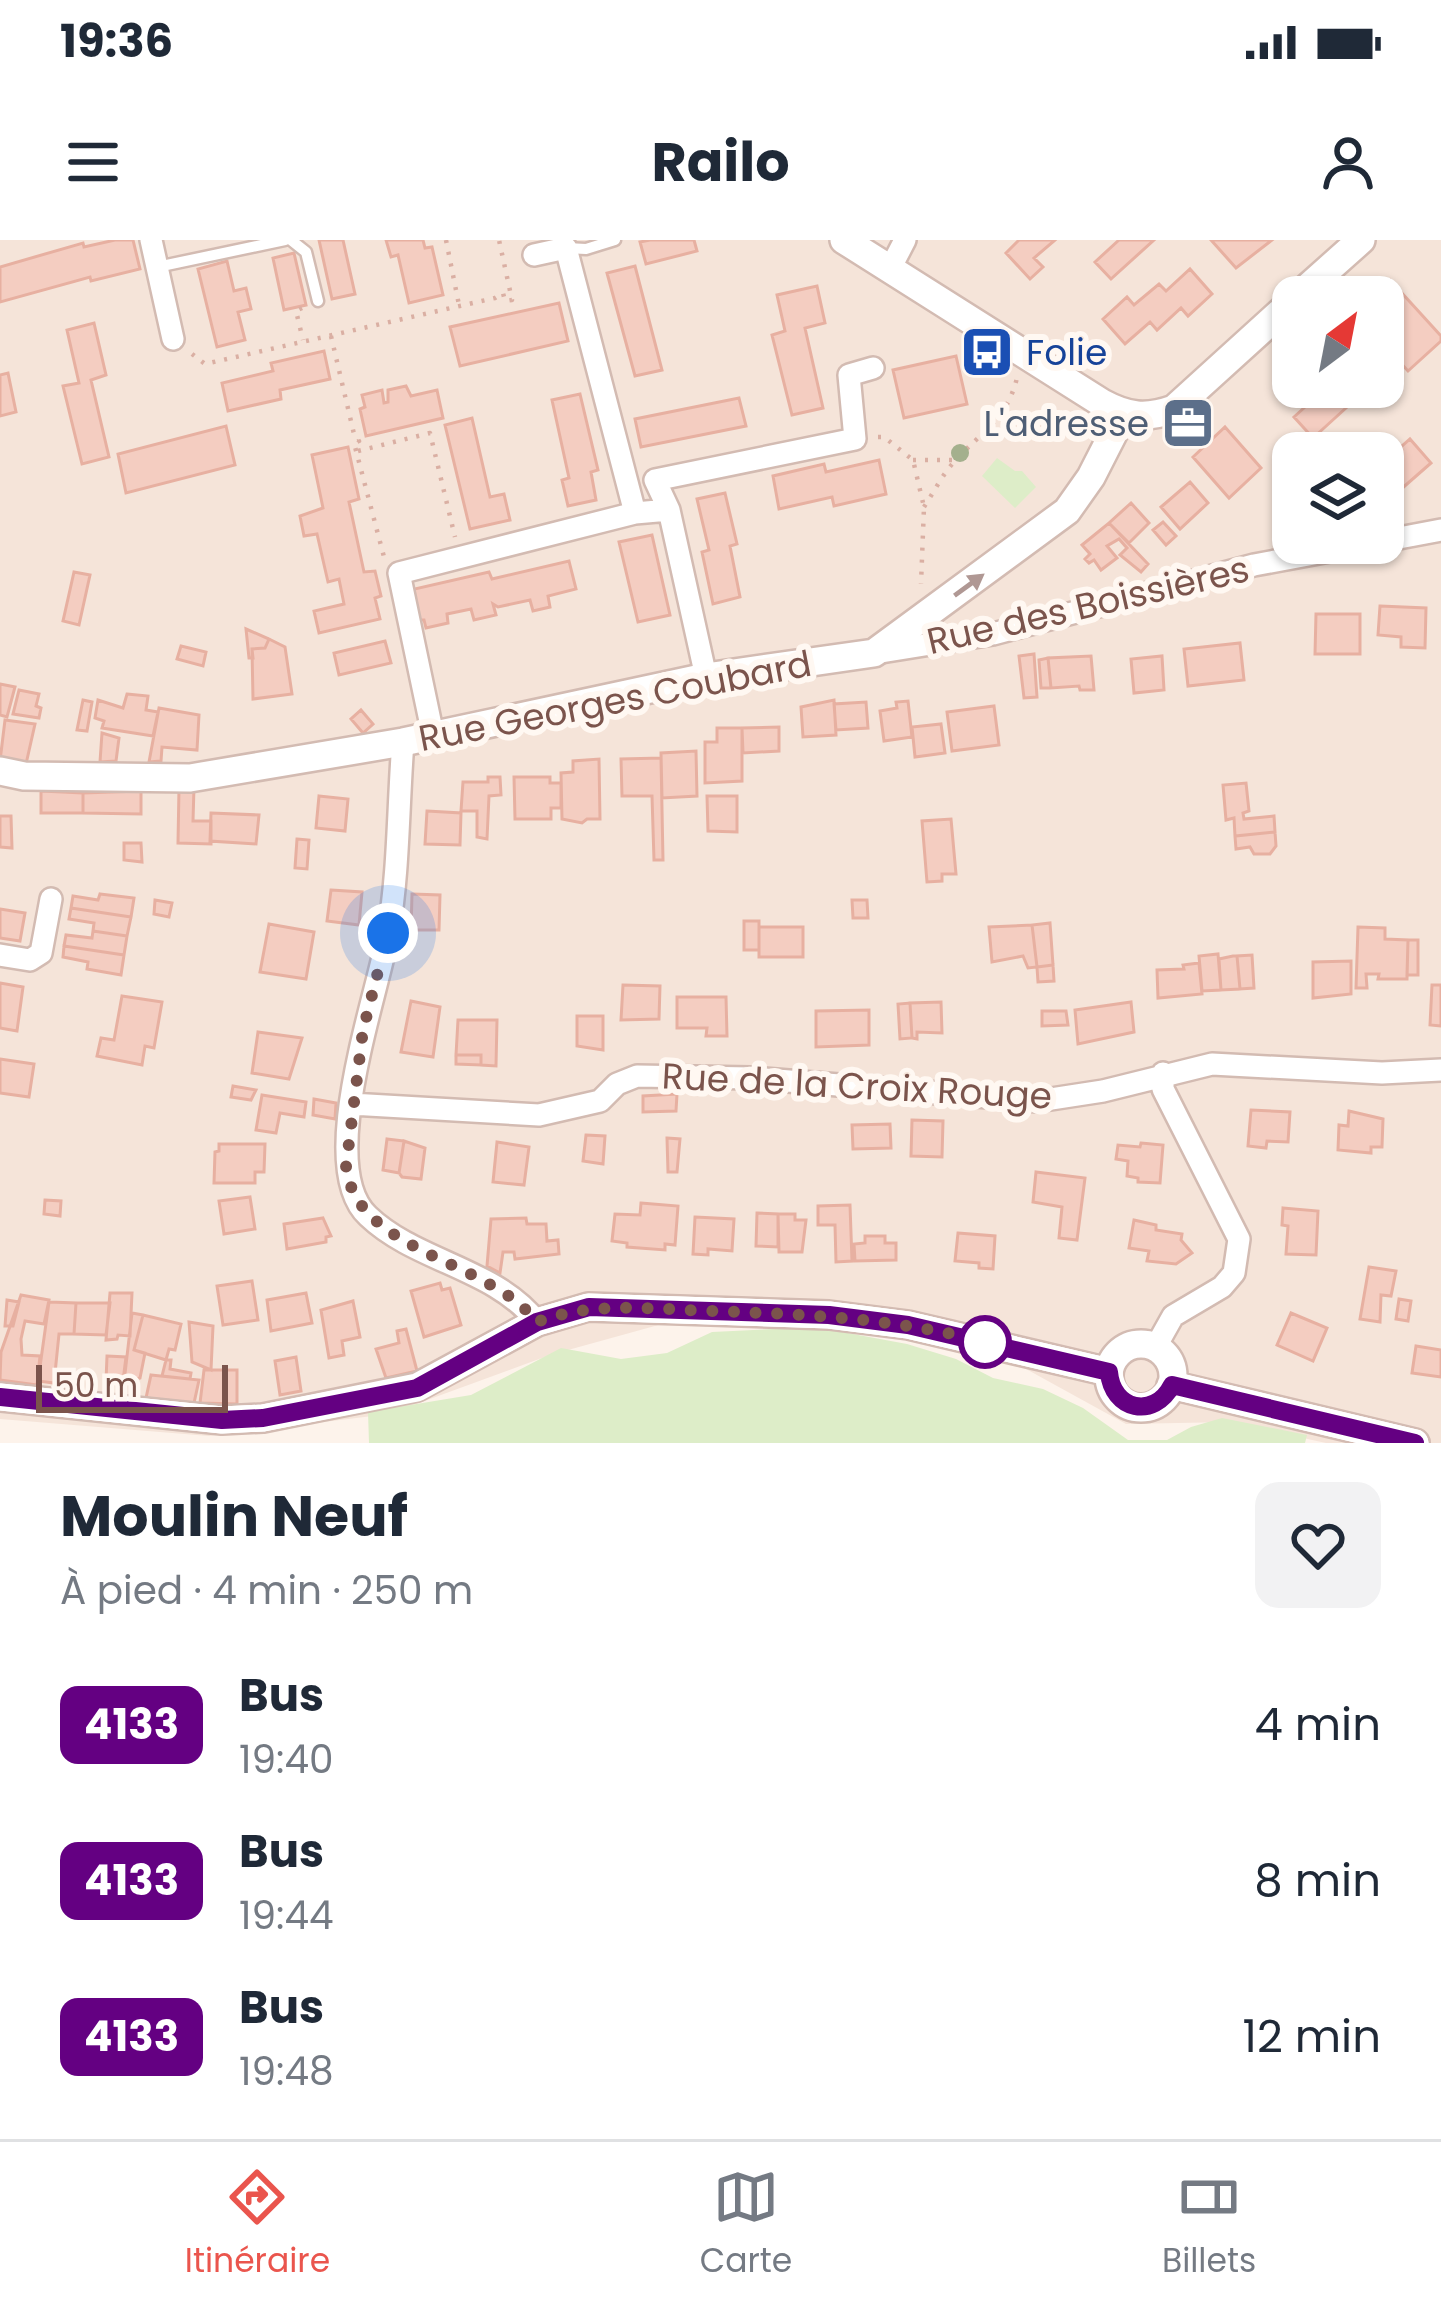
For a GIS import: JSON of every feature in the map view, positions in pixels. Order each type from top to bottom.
[{"type":"street","points":[[151,240],[173,340]]},
{"type":"street","points":[[844,240],[1102,403],[1135,417],[1174,409],[1272,320]]},
{"type":"street","points":[[890,269],[905,240]]},
{"type":"street","points":[[1320,276],[1360,240]]},
{"type":"street","points":[[535,255],[566,248],[635,513]]},
{"type":"street","points":[[706,677],[669,510],[655,480],[855,439],[849,375],[873,368]]},
{"type":"street","name":"Rue Georges Coubard","points":[[0,771],[24,776],[190,778],[403,742],[706,677],[874,653],[1066,512],[1116,428],[1135,417]]},
{"type":"street","points":[[433,735],[399,573],[635,513],[669,510]]},
{"type":"street","points":[[1404,537],[1441,530]]},
{"type":"street","name":"Rue des Boissières","points":[[874,653],[993,634],[1272,562]]},
{"type":"street","points":[[403,742],[388,933],[363,1030],[351,1104],[349,1190],[365,1215],[500,1290],[537,1322]]},
{"type":"street","points":[[0,955],[30,960],[41,953],[51,898]]},
{"type":"street","name":"Rue de la Croix Rouge","points":[[351,1104],[539,1115],[600,1101],[617,1084],[637,1076],[751,1078],[1038,1101],[1103,1091],[1212,1064],[1382,1073],[1441,1070]]},
{"type":"street","points":[[1155,1348],[1173,1316],[1222,1287],[1234,1274],[1239,1239],[1163,1088],[1163,1073]]},
{"type":"street","points":[[0,1397],[222,1420],[263,1418],[417,1388],[537,1322],[589,1307],[829,1315],[908,1325],[1109,1372]]},
{"type":"street","points":[[1126,1348],[1155,1348],[1168,1360],[1172,1385],[1159,1402],[1139,1408],[1120,1400],[1109,1372],[1118,1354],[1126,1348]]},
{"type":"street","points":[[1172,1385],[1415,1443]]},
{"type":"lane","points":[[157,267],[288,240],[306,252],[318,301]]},
{"type":"lane","points":[[566,248],[586,249],[615,240]]},
{"type":"path","points":[[446,240],[459,306]]},
{"type":"path","points":[[173,340],[205,364],[503,293],[505,302],[512,300],[499,240]]},
{"type":"path","points":[[303,342],[296,311],[318,301]]},
{"type":"path","points":[[331,336],[389,577],[399,573]]},
{"type":"path","points":[[924,507],[955,460],[989,432],[1012,398],[1016,379],[1030,356]]},
{"type":"path","points":[[358,451],[430,433],[460,557]]},
{"type":"path","points":[[855,439],[884,437],[913,460],[924,507],[919,581],[937,609]]},
{"type":"path","points":[[913,460],[955,460]]},
{"type":"shaded area","points":[[0,240],[1441,240],[1441,1443],[1326,1443],[1230,1422],[1126,1424],[1017,1364],[890,1334],[662,1324],[550,1355],[389,1414],[209,1436],[0,1419]]},
{"type":"green space","points":[[997,458],[1022,471],[1036,487],[1015,508],[982,476]]},
{"type":"green space","points":[[815,1327],[907,1344],[956,1359],[993,1378],[1043,1389],[1083,1408],[1128,1440],[1167,1440],[1222,1418],[1307,1435],[1305,1443],[369,1443],[368,1412],[471,1395],[561,1348],[621,1359],[667,1353],[712,1332]]},
{"type":"building","points":[[133,240],[140,269],[91,281],[90,277],[0,302],[0,267],[83,243],[84,247]]},
{"type":"building","points":[[319,240],[343,240],[355,294],[332,299]]},
{"type":"building","points":[[386,240],[423,240],[425,248],[432,247],[443,295],[409,303],[398,255],[391,257]]},
{"type":"building","points":[[694,240],[697,251],[646,264],[640,242]]},
{"type":"building","points":[[1019,240],[1055,240],[1034,258],[1043,267],[1030,279],[1006,253]]},
{"type":"building","points":[[1119,240],[1154,240],[1111,279],[1095,262]]},
{"type":"building","points":[[1211,240],[1272,240],[1236,268]]},
{"type":"building","points":[[294,253],[306,305],[284,310],[273,258]]},
{"type":"building","points":[[227,261],[234,291],[246,288],[251,309],[238,312],[245,340],[217,347],[198,269]]},
{"type":"building","points":[[635,266],[662,370],[635,376],[607,273]]},
{"type":"building","points":[[1190,269],[1212,294],[1188,316],[1181,308],[1157,330],[1150,322],[1125,344],[1103,319],[1127,297],[1134,305],[1159,284],[1166,291]]},
{"type":"building","points":[[817,286],[825,323],[805,328],[823,408],[792,415],[772,335],[785,331],[777,295]]},
{"type":"building","points":[[1404,295],[1441,336],[1408,371],[1404,367]]},
{"type":"building","points":[[559,303],[568,341],[460,366],[450,327]]},
{"type":"building","points":[[94,323],[106,375],[91,380],[109,457],[82,464],[63,386],[79,383],[67,330]]},
{"type":"building","points":[[324,351],[330,379],[280,390],[281,399],[228,411],[222,383],[273,371],[271,363]]},
{"type":"building","points":[[956,356],[967,404],[904,418],[893,370]]},
{"type":"building","points":[[8,373],[16,412],[0,416],[0,375]]},
{"type":"building","points":[[406,386],[411,396],[437,390],[443,418],[366,436],[362,395],[382,390],[384,403],[388,390]]},
{"type":"building","points":[[580,394],[598,470],[591,472],[596,500],[568,506],[562,480],[569,478],[552,400]]},
{"type":"building","points":[[739,398],[746,426],[641,447],[635,419]]},
{"type":"building","points":[[1304,408],[1346,408],[1320,432],[1308,432],[1294,417]]},
{"type":"building","points":[[472,418],[490,497],[504,494],[510,520],[470,529],[445,425]]},
{"type":"building","points":[[226,426],[235,465],[126,493],[118,454]]},
{"type":"building","points":[[1225,427],[1261,468],[1229,498],[1193,457]]},
{"type":"building","points":[[1410,439],[1431,463],[1404,487],[1404,444]]},
{"type":"building","points":[[348,447],[359,499],[349,502],[364,572],[375,571],[380,619],[319,633],[314,611],[344,604],[339,579],[328,582],[317,534],[304,536],[300,516],[323,508],[312,455]]},
{"type":"building","points":[[879,460],[886,494],[834,506],[832,497],[779,509],[773,476],[824,464],[826,472]]},
{"type":"building","points":[[1190,482],[1208,503],[1180,529],[1161,507]]},
{"type":"building","points":[[725,493],[737,544],[730,546],[740,597],[713,604],[702,552],[709,550],[697,499]]},
{"type":"building","points":[[1131,503],[1149,523],[1129,543],[1109,523]]},
{"type":"building","points":[[1163,522],[1176,536],[1166,545],[1153,530]]},
{"type":"building","points":[[1109,523],[1148,564],[1141,572],[1120,555],[1127,548],[1119,539],[1107,546],[1117,558],[1101,570],[1094,560],[1085,559],[1090,554],[1082,545]]},
{"type":"building","points":[[652,535],[670,615],[638,622],[619,542]]},
{"type":"building","points":[[569,561],[576,589],[548,596],[550,607],[533,611],[530,600],[493,604],[496,615],[474,620],[471,609],[447,614],[448,623],[426,628],[424,620],[418,620],[410,590],[489,572],[492,579]]},
{"type":"building","points":[[74,572],[90,575],[79,625],[63,621]]},
{"type":"building","points":[[1380,606],[1426,608],[1425,648],[1401,647],[1401,637],[1378,635]]},
{"type":"building","points":[[1316,614],[1360,614],[1360,654],[1315,654]]},
{"type":"building","points":[[246,629],[269,639],[265,648],[252,649],[253,658],[249,658]]},
{"type":"building","points":[[269,639],[285,647],[292,694],[253,699],[252,649],[265,648]]},
{"type":"building","points":[[385,641],[391,663],[339,675],[334,653]]},
{"type":"building","points":[[1240,643],[1244,680],[1188,686],[1184,649]]},
{"type":"building","points":[[181,646],[206,652],[203,666],[177,659]]},
{"type":"building","points":[[1034,654],[1037,697],[1024,698],[1019,656]]},
{"type":"building","points":[[1091,656],[1094,690],[1051,688],[1048,658]]},
{"type":"building","points":[[1162,656],[1164,690],[1134,693],[1131,659]]},
{"type":"building","points":[[1048,658],[1051,688],[1041,688],[1039,660]]},
{"type":"building","points":[[0,684],[15,687],[7,717],[0,715]]},
{"type":"building","points":[[19,690],[39,694],[39,718],[13,714]]},
{"type":"building","points":[[127,694],[148,696],[146,710],[158,712],[153,736],[102,728],[104,721],[95,718],[98,700],[123,708]]},
{"type":"building","points":[[83,700],[92,702],[87,731],[77,730]]},
{"type":"building","points":[[834,700],[836,735],[803,737],[801,707]]},
{"type":"building","points":[[908,701],[912,737],[884,741],[880,711]]},
{"type":"building","points":[[866,702],[868,728],[836,730],[834,704]]},
{"type":"building","points":[[994,706],[999,745],[952,751],[947,712]]},
{"type":"building","points":[[159,708],[199,715],[197,750],[162,747],[161,761],[149,762]]},
{"type":"building","points":[[361,710],[373,724],[363,733],[351,719]]},
{"type":"building","points":[[5,720],[35,724],[26,764],[0,761]]},
{"type":"building","points":[[941,724],[945,753],[915,757],[912,727]]},
{"type":"building","points":[[779,727],[779,751],[743,753],[742,728]]},
{"type":"building","points":[[717,728],[742,728],[742,781],[705,783],[705,742],[717,742]]},
{"type":"building","points":[[102,733],[119,738],[116,761],[100,762]]},
{"type":"building","points":[[696,751],[697,796],[662,798],[661,753]]},
{"type":"building","points":[[661,758],[663,860],[654,860],[652,796],[622,796],[621,759]]},
{"type":"building","points":[[599,759],[600,819],[582,823],[562,819],[561,773],[573,772],[573,761]]},
{"type":"building","points":[[488,777],[500,777],[501,795],[489,796],[487,839],[477,837],[477,811],[461,811],[463,782],[488,782]]},
{"type":"building","points":[[514,777],[550,777],[550,783],[561,783],[561,808],[551,808],[551,819],[515,819]]},
{"type":"building","points":[[1246,783],[1249,811],[1243,813],[1244,819],[1274,816],[1275,832],[1235,836],[1234,818],[1226,820],[1223,785]]},
{"type":"building","points":[[194,787],[193,821],[211,821],[211,844],[178,843],[179,788]]},
{"type":"building","points":[[41,791],[83,793],[83,813],[41,813]]},
{"type":"building","points":[[141,791],[141,814],[83,813],[83,793]]},
{"type":"building","points":[[319,796],[348,799],[345,831],[316,828]]},
{"type":"building","points":[[707,796],[737,796],[737,832],[708,831]]},
{"type":"building","points":[[427,811],[461,813],[460,845],[425,844]]},
{"type":"building","points":[[211,813],[259,815],[256,844],[210,841]]},
{"type":"building","points":[[0,816],[11,816],[12,848],[0,847]]},
{"type":"building","points":[[951,819],[956,874],[942,874],[942,881],[927,882],[922,821]]},
{"type":"building","points":[[1275,832],[1276,846],[1270,854],[1254,854],[1250,847],[1236,849],[1235,836]]},
{"type":"building","points":[[297,839],[309,840],[307,869],[295,868]]},
{"type":"building","points":[[124,843],[141,843],[142,862],[124,860]]},
{"type":"building","points":[[331,890],[362,892],[359,925],[327,921]]},
{"type":"building","points":[[100,894],[134,898],[131,917],[71,908],[73,896],[98,900]]},
{"type":"building","points":[[412,894],[440,895],[439,930],[411,930]]},
{"type":"building","points":[[155,900],[172,903],[169,917],[154,914]]},
{"type":"building","points":[[852,900],[867,900],[868,918],[853,918]]},
{"type":"building","points":[[71,908],[131,917],[127,936],[93,931],[94,923],[69,919]]},
{"type":"building","points":[[0,909],[25,913],[20,941],[0,938]]},
{"type":"building","points":[[744,921],[759,921],[759,950],[744,950]]},
{"type":"building","points":[[1050,923],[1053,965],[1037,967],[1032,925]]},
{"type":"building","points":[[269,924],[314,932],[306,979],[260,972]]},
{"type":"building","points":[[1032,925],[1037,967],[1028,968],[1023,956],[992,962],[989,927]]},
{"type":"building","points":[[759,927],[803,927],[803,957],[759,957]]},
{"type":"building","points":[[1358,927],[1385,928],[1385,939],[1408,940],[1407,979],[1366,974],[1367,988],[1356,988]]},
{"type":"building","points":[[93,931],[127,936],[124,955],[64,946],[66,935],[92,938]]},
{"type":"building","points":[[1408,940],[1418,940],[1418,975],[1407,975]]},
{"type":"building","points":[[64,946],[124,955],[121,975],[87,969],[88,962],[63,957]]},
{"type":"building","points":[[1218,954],[1221,990],[1202,991],[1199,956]]},
{"type":"building","points":[[1252,955],[1254,988],[1240,989],[1237,956]]},
{"type":"building","points":[[1237,956],[1240,989],[1221,990],[1219,959]]},
{"type":"building","points":[[1351,961],[1351,994],[1313,998],[1313,962]]},
{"type":"building","points":[[1199,963],[1202,994],[1158,998],[1157,970]]},
{"type":"building","points":[[1053,965],[1054,981],[1038,982],[1037,967]]},
{"type":"building","points":[[0,983],[23,987],[17,1031],[0,1028]]},
{"type":"building","points":[[623,985],[660,986],[659,1019],[621,1020]]},
{"type":"building","points":[[1432,985],[1441,985],[1441,1026],[1430,1025]]},
{"type":"building","points":[[122,996],[162,1002],[154,1048],[145,1046],[142,1065],[97,1056],[101,1038],[114,1040]]},
{"type":"building","points":[[677,997],[726,997],[727,1036],[706,1036],[707,1028],[677,1028]]},
{"type":"building","points":[[411,1001],[440,1007],[433,1057],[401,1052]]},
{"type":"building","points":[[941,1002],[942,1033],[917,1032],[917,1039],[912,1038],[910,1003]]},
{"type":"building","points":[[1131,1002],[1134,1032],[1078,1044],[1075,1010]]},
{"type":"building","points":[[910,1003],[912,1038],[900,1039],[898,1004]]},
{"type":"building","points":[[869,1010],[869,1045],[816,1047],[816,1011]]},
{"type":"building","points":[[1042,1011],[1066,1011],[1068,1025],[1042,1026]]},
{"type":"building","points":[[577,1016],[603,1016],[603,1050],[577,1046]]},
{"type":"building","points":[[458,1020],[497,1020],[496,1066],[481,1065],[481,1055],[456,1055]]},
{"type":"building","points":[[258,1032],[302,1038],[289,1079],[252,1073]]},
{"type":"building","points":[[456,1055],[481,1055],[481,1065],[456,1064]]},
{"type":"building","points":[[0,1059],[34,1064],[29,1097],[0,1093]]},
{"type":"building","points":[[233,1086],[256,1090],[251,1100],[231,1097]]},
{"type":"building","points":[[677,1094],[676,1111],[643,1112],[643,1096]]},
{"type":"building","points":[[262,1095],[306,1102],[304,1117],[280,1113],[276,1133],[256,1130]]},
{"type":"building","points":[[314,1099],[336,1103],[335,1119],[313,1115]]},
{"type":"building","points":[[1251,1110],[1290,1112],[1288,1142],[1267,1141],[1266,1148],[1248,1146]]},
{"type":"building","points":[[1349,1111],[1383,1119],[1382,1147],[1371,1147],[1371,1153],[1338,1150],[1339,1125],[1348,1126]]},
{"type":"building","points":[[912,1120],[943,1121],[942,1157],[911,1156]]},
{"type":"building","points":[[890,1124],[891,1148],[853,1149],[852,1125]]},
{"type":"building","points":[[586,1135],[605,1136],[603,1164],[583,1161]]},
{"type":"building","points":[[667,1138],[680,1139],[677,1172],[668,1172]]},
{"type":"building","points":[[387,1139],[404,1141],[399,1173],[383,1170]]},
{"type":"building","points":[[404,1141],[425,1148],[421,1179],[399,1173]]},
{"type":"building","points":[[497,1142],[529,1147],[524,1185],[493,1182]]},
{"type":"building","points":[[1141,1143],[1163,1145],[1160,1183],[1127,1176],[1128,1161],[1116,1159],[1118,1145],[1140,1147]]},
{"type":"building","points":[[219,1144],[265,1144],[264,1172],[255,1172],[255,1183],[214,1183]]},
{"type":"building","points":[[1036,1172],[1085,1178],[1077,1240],[1059,1238],[1062,1207],[1033,1202]]},
{"type":"building","points":[[250,1197],[255,1229],[224,1234],[219,1201]]},
{"type":"building","points":[[45,1200],[61,1201],[60,1216],[44,1214]]},
{"type":"building","points":[[641,1203],[678,1206],[675,1245],[665,1244],[665,1250],[612,1241],[615,1214],[640,1215]]},
{"type":"building","points":[[850,1205],[852,1261],[836,1262],[835,1225],[818,1225],[818,1206]]},
{"type":"building","points":[[1283,1208],[1318,1211],[1316,1255],[1286,1254],[1288,1226],[1282,1225]]},
{"type":"building","points":[[757,1213],[778,1214],[778,1247],[756,1246]]},
{"type":"building","points":[[778,1214],[806,1220],[802,1252],[779,1252]]},
{"type":"building","points":[[695,1217],[734,1219],[732,1251],[708,1249],[708,1255],[693,1254]]},
{"type":"building","points":[[323,1218],[331,1236],[326,1242],[287,1249],[284,1224]]},
{"type":"building","points":[[526,1218],[527,1224],[546,1224],[547,1241],[558,1240],[559,1254],[515,1259],[514,1252],[503,1252],[500,1273],[487,1266],[491,1219]]},
{"type":"building","points":[[1134,1220],[1182,1234],[1181,1240],[1192,1253],[1176,1264],[1147,1261],[1149,1251],[1129,1248]]},
{"type":"building","points":[[958,1233],[995,1236],[993,1269],[955,1261]]},
{"type":"building","points":[[865,1236],[885,1236],[885,1243],[896,1243],[896,1260],[855,1261],[854,1244],[865,1243]]},
{"type":"building","points":[[1369,1267],[1396,1271],[1391,1296],[1381,1295],[1380,1322],[1360,1319]]},
{"type":"building","points":[[252,1281],[258,1320],[223,1325],[217,1286]]},
{"type":"building","points":[[440,1283],[442,1290],[450,1288],[461,1325],[424,1337],[411,1291]]},
{"type":"building","points":[[110,1293],[132,1293],[130,1336],[106,1340]]},
{"type":"building","points":[[306,1293],[312,1323],[271,1331],[267,1300]]},
{"type":"building","points":[[21,1295],[49,1300],[44,1324],[25,1321],[21,1339],[22,1355],[40,1356],[37,1385],[0,1380],[1,1352]]},
{"type":"building","points":[[1399,1299],[1411,1301],[1408,1321],[1396,1319]]},
{"type":"building","points":[[7,1300],[19,1302],[13,1326],[5,1326]]},
{"type":"building","points":[[353,1301],[360,1337],[342,1341],[344,1355],[329,1358],[321,1310]]},
{"type":"building","points":[[49,1302],[76,1303],[74,1334],[59,1334],[54,1383],[38,1381]]},
{"type":"building","points":[[76,1303],[110,1303],[106,1335],[74,1334]]},
{"type":"building","points":[[132,1313],[143,1315],[134,1350],[145,1353],[140,1378],[124,1382]]},
{"type":"building","points":[[1291,1313],[1327,1328],[1313,1361],[1277,1345]]},
{"type":"building","points":[[143,1315],[181,1324],[175,1350],[169,1349],[166,1360],[134,1350]]},
{"type":"building","points":[[189,1322],[213,1326],[211,1370],[192,1362]]},
{"type":"building","points":[[406,1329],[417,1371],[386,1378],[376,1349],[399,1343],[397,1331]]},
{"type":"building","points":[[1416,1346],[1441,1350],[1441,1377],[1412,1373]]},
{"type":"building","points":[[107,1356],[126,1357],[123,1381],[106,1381]]},
{"type":"building","points":[[296,1357],[301,1391],[280,1395],[275,1361]]},
{"type":"building","points":[[166,1360],[171,1360],[170,1369],[191,1373],[190,1379],[162,1376]]},
{"type":"building","points":[[204,1370],[237,1370],[237,1404],[200,1403]]},
{"type":"building","points":[[151,1375],[199,1380],[194,1403],[146,1398]]},
{"type":"bus line","name":"4133","points":[[0,1397],[222,1420],[263,1418],[417,1388],[537,1322],[589,1307],[829,1315],[908,1325],[1109,1372],[1114,1392],[1129,1406],[1159,1402],[1172,1385],[1415,1443]]},
{"type":"place","name":"Folie","points":[[987,352]]},
{"type":"place","name":"L'adresse","points":[[1188,423]]},
{"type":"route","points":[[388,933],[363,1030],[351,1104],[346,1167],[349,1190],[365,1215],[500,1290],[537,1322],[589,1307],[829,1315],[908,1325],[985,1342]]}]
